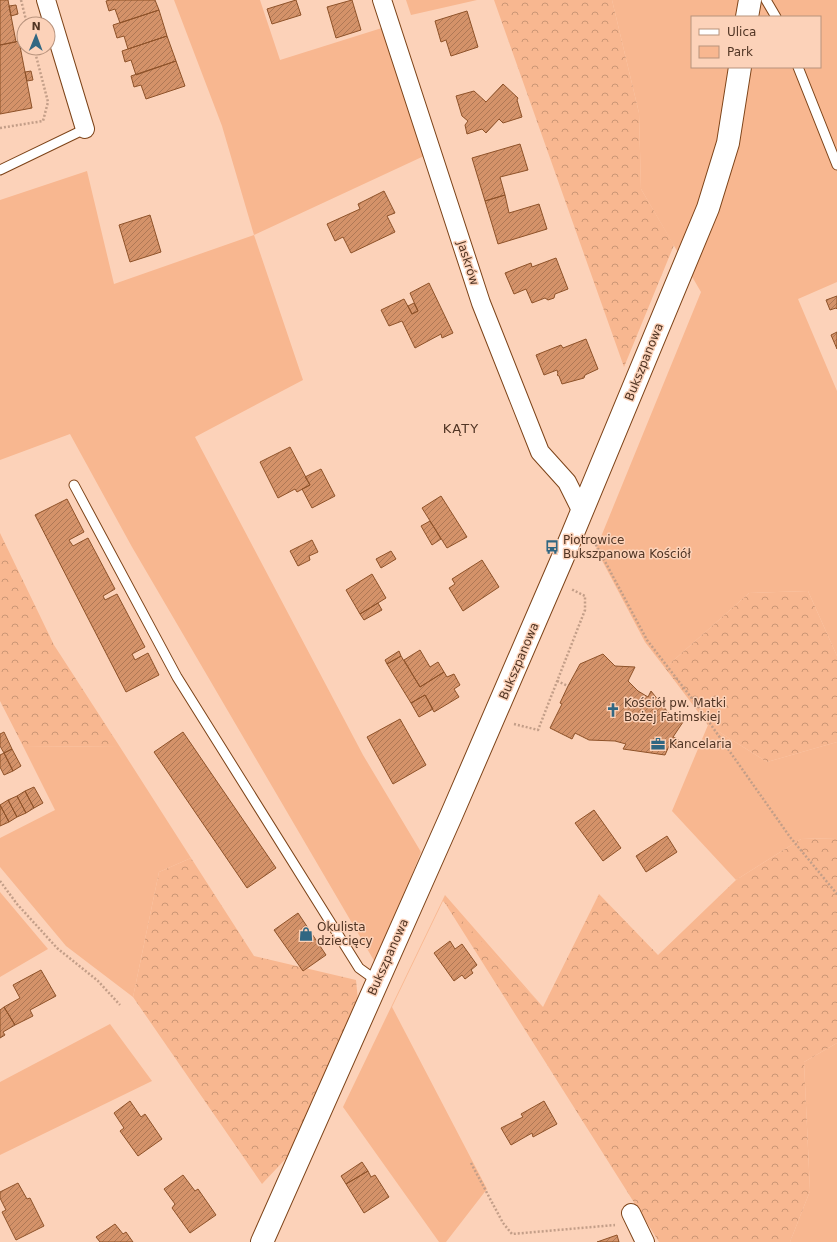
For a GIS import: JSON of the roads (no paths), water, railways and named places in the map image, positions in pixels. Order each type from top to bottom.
[{"type":"street","points":[[46,0],[85,129]]},
{"type":"street","name":"Jaskrów","points":[[382,0],[481,303],[540,452],[567,482],[582,512]]},
{"type":"street","points":[[747,16],[750,0]]},
{"type":"street","name":"Bukszpanowa","points":[[262,1242],[451,816],[582,512],[708,208],[728,143],[740,68]]},
{"type":"street","points":[[633,1218],[644,1242]]},
{"type":"lane","points":[[766,0],[775,16]]},
{"type":"lane","points":[[798,68],[837,165]]},
{"type":"lane","points":[[0,170],[85,129]]},
{"type":"lane","points":[[74,485],[177,677],[359,968],[377,981]]},
{"type":"place","name":"Piotrowice Bukszpanowa Kościół","points":[[552,547]]},
{"type":"place","name":"Kościół pw. Matki Bożej Fatimskiej","points":[[613,710]]},
{"type":"place","name":"Kancelaria","points":[[658,744]]},
{"type":"place","name":"Okulista dziecięcy","points":[[306,934]]},
{"type":"district","name":"KĄTY","points":[[461,428]]}]
